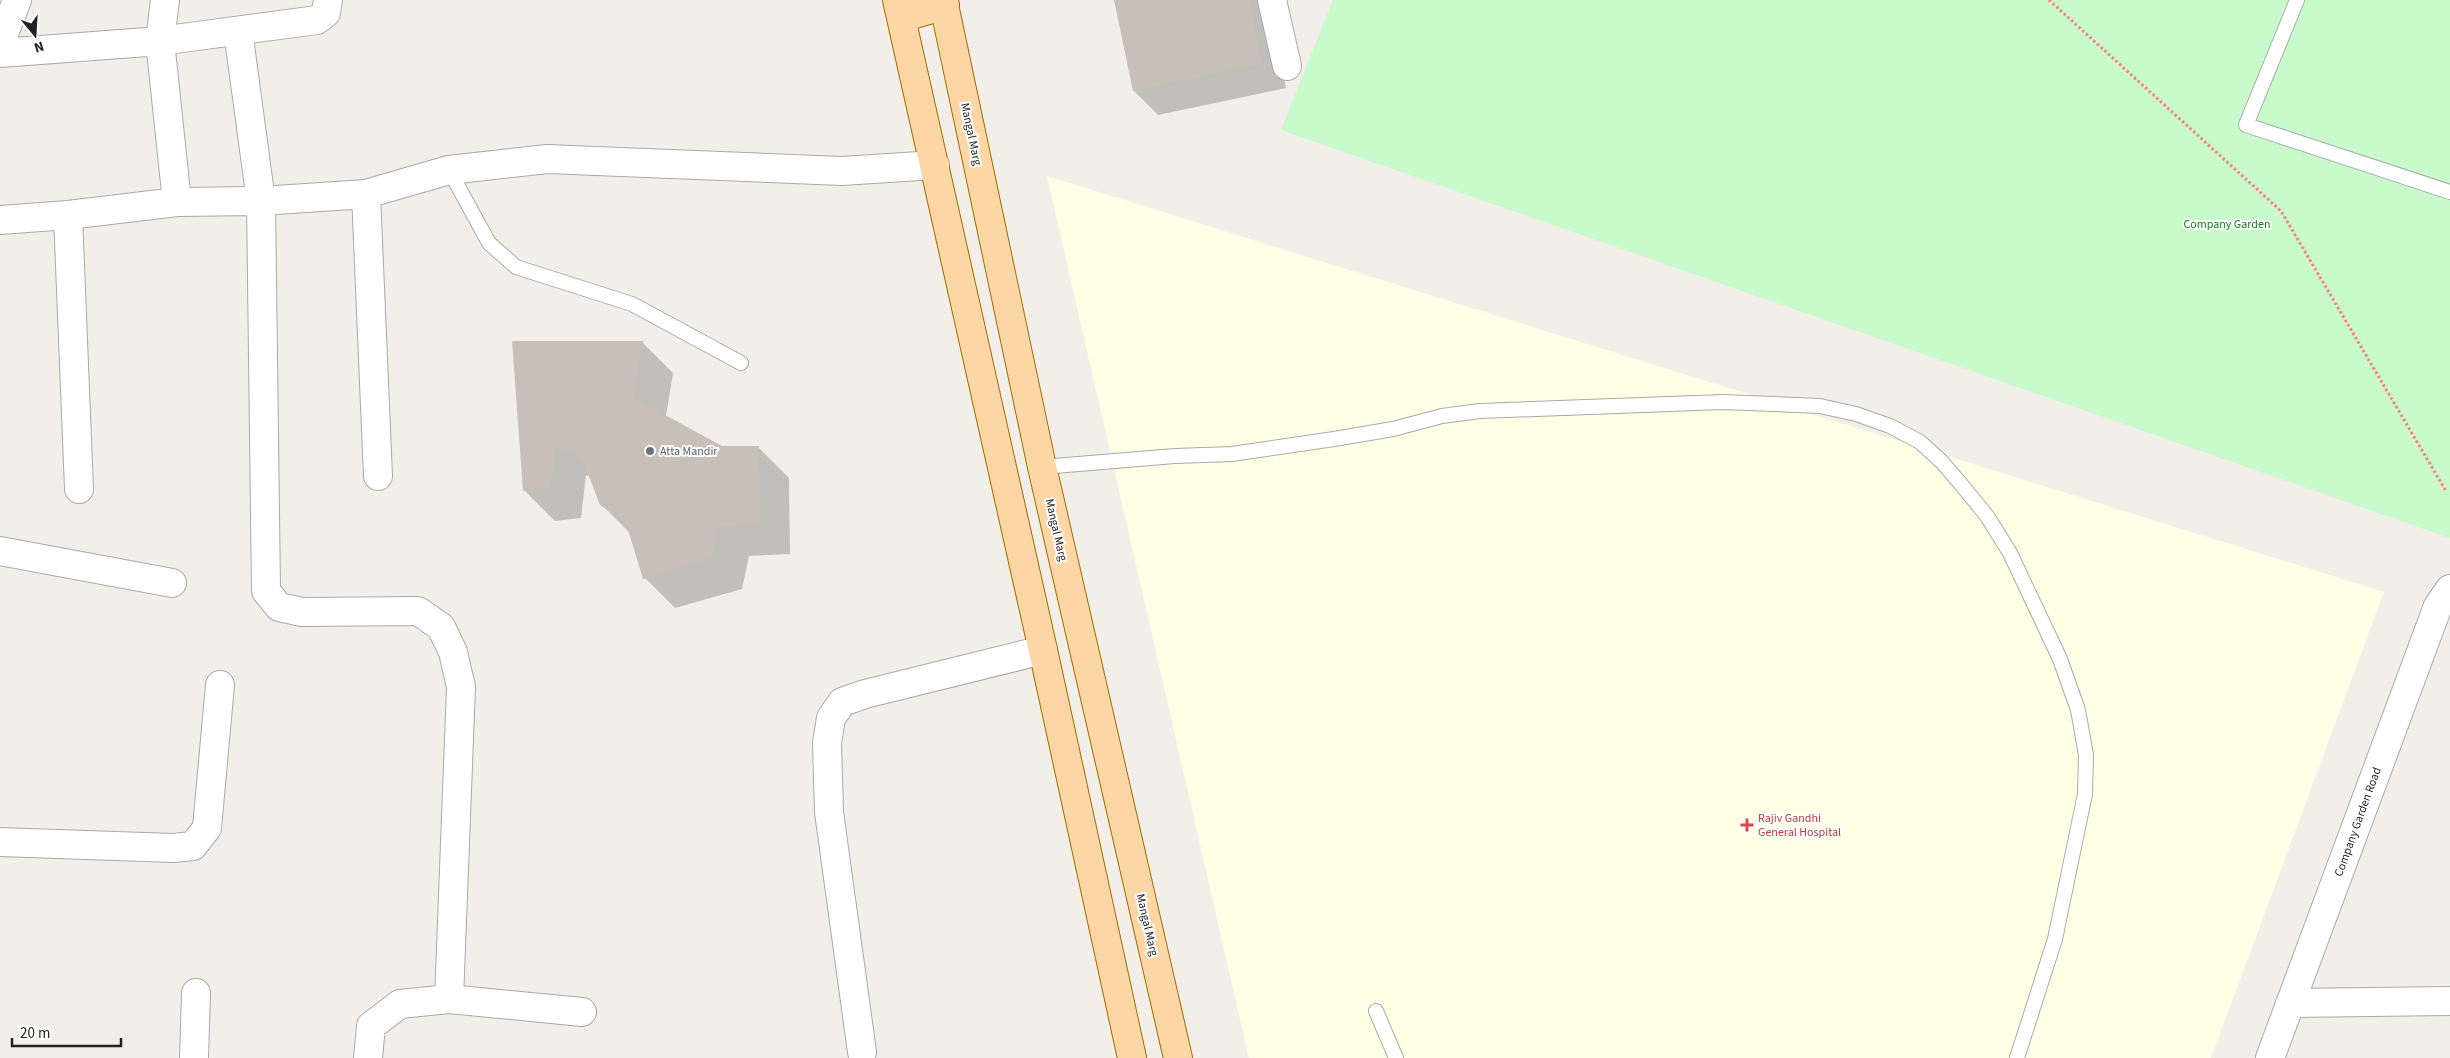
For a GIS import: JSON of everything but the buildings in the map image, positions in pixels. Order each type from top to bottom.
[{"type":"main road","points":[[944,2],[899,9],[1044,650],[1132,1058]]},
{"type":"main road","name":"Mangal Marg","points":[[944,2],[1042,467],[1178,1058]]},
{"type":"street","points":[[0,44],[17,0]]},
{"type":"street","points":[[165,0],[160,41],[177,202]]},
{"type":"street","points":[[0,53],[160,41],[317,20],[326,13],[328,0]]},
{"type":"street","points":[[1272,0],[1287,66]]},
{"type":"street","points":[[238,31],[261,201],[266,591],[279,607],[302,612],[418,611],[441,627],[453,652],[461,687],[449,999]]},
{"type":"street","points":[[0,220],[68,215],[177,202],[261,201],[366,194],[449,170],[547,159],[842,171],[935,165]]},
{"type":"street","points":[[366,194],[378,476]]},
{"type":"street","points":[[68,215],[79,489]]},
{"type":"street","points":[[0,551],[172,583]]},
{"type":"street","name":"Company Garden Road","points":[[2270,1058],[2438,606],[2450,589]]},
{"type":"street","points":[[862,1052],[829,812],[828,743],[831,718],[842,702],[865,694],[1044,650]]},
{"type":"street","points":[[0,842],[173,848],[193,846],[207,828],[220,685]]},
{"type":"street","points":[[194,1058],[196,993]]},
{"type":"street","points":[[368,1058],[371,1026],[400,1004],[449,999],[582,1012]]},
{"type":"street","points":[[2290,1003],[2450,1001]]},
{"type":"lane","points":[[2297,0],[2246,125],[2450,192]]},
{"type":"lane","points":[[449,170],[489,243],[516,267],[632,304],[741,363]]},
{"type":"lane","points":[[1042,467],[1242,453],[1393,429],[1442,416],[1480,411],[1723,402],[1820,406],[1856,414],[1890,426],[1920,442],[1941,461],[1976,503],[2010,553],[2060,659],[2078,710],[2086,754],[2086,794],[2055,939],[2017,1058]]},
{"type":"lane","points":[[1376,1011],[1396,1058]]},
{"type":"path","points":[[2049,0],[2281,211],[2446,491]]},
{"type":"shaded area","name":"Rajiv Gandhi General Hospital","points":[[1047,176],[2384,592],[2211,1058],[1249,1058]]},
{"type":"green space","name":"Company Garden","points":[[1333,0],[2450,0],[2450,538],[1281,130]]},
{"type":"place","name":"Atta Mandir","points":[[650,451]]},
{"type":"place","name":"Rajiv Gandhi General Hospital","points":[[1747,825]]}]
